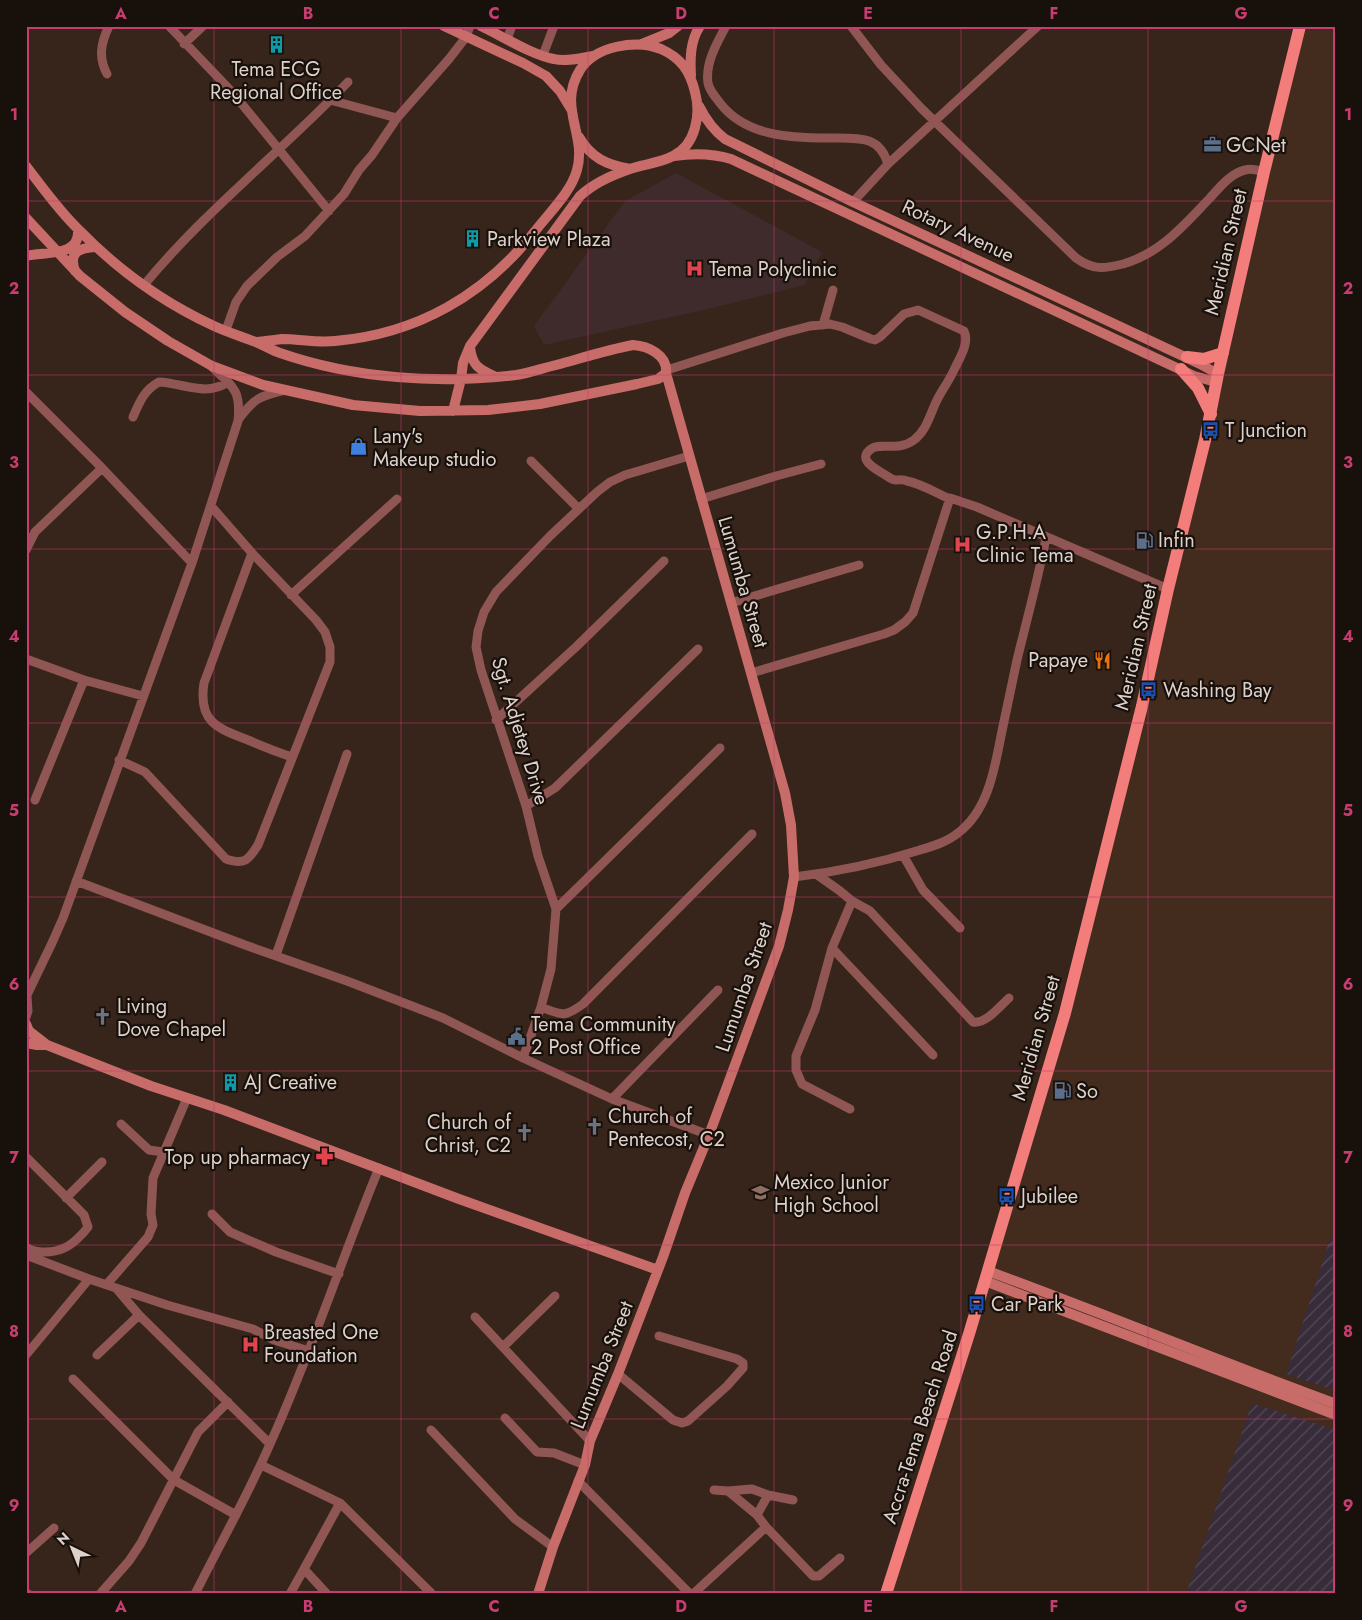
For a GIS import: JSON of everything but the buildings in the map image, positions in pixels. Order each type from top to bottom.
[{"type":"main road","points":[[444,26],[523,63],[546,76],[560,91],[571,109]]},
{"type":"main road","points":[[481,26],[543,55],[562,60],[593,56],[606,51],[641,44],[663,36],[678,26]]},
{"type":"main road","points":[[454,411],[463,363],[470,346],[580,196],[588,188],[601,181],[631,169],[674,156],[690,140],[698,118],[698,103],[691,77],[690,54],[700,26]]},
{"type":"main road","name":"Meridian Street","points":[[987,1276],[1065,1013],[1139,715],[1210,414],[1264,172],[1300,26]]},
{"type":"main road","points":[[641,44],[668,52],[682,63],[691,77]]},
{"type":"main road","points":[[256,342],[282,339],[332,342],[379,334],[402,328],[424,319],[465,297],[481,286],[512,258],[531,237],[569,187],[578,168],[578,136],[571,109],[571,93],[574,81],[581,68],[593,56]]},
{"type":"main road","name":"Rotary Avenue","points":[[698,103],[705,119],[725,139],[853,202],[933,238],[1184,363]]},
{"type":"main road","points":[[578,136],[585,147],[603,162],[616,167],[631,169]]},
{"type":"main road","name":"Rotary Avenue","points":[[674,156],[716,154],[730,159],[926,251],[1217,378]]},
{"type":"main road","points":[[26,166],[78,230],[124,271],[194,316],[278,353],[339,368],[418,378],[461,380],[518,374],[633,345],[642,345],[656,352],[662,359],[666,372],[658,379],[637,384],[540,404],[488,410],[420,411],[353,405],[285,390],[239,377],[212,366],[168,341],[100,294],[75,272],[26,218]]},
{"type":"main road","points":[[26,256],[67,250],[73,245],[78,235],[78,230]]},
{"type":"main road","points":[[926,251],[933,238]]},
{"type":"main road","points":[[75,272],[73,257],[76,253],[80,249],[96,247]]},
{"type":"main road","points":[[470,346],[472,360],[475,364],[495,377]]},
{"type":"main road","points":[[1210,414],[1184,363],[1223,353]]},
{"type":"main road","name":"Lumumba Street","points":[[538,1594],[553,1547],[585,1465],[590,1441],[658,1270],[685,1193],[709,1136],[779,946],[794,877],[792,833],[785,793],[666,372]]},
{"type":"main road","points":[[27,1034],[46,1045],[151,1086],[224,1110],[517,1220],[626,1257],[658,1270]]},
{"type":"main road","points":[[987,1276],[1093,1310],[1249,1372],[1336,1404]]},
{"type":"main road","points":[[987,1276],[1336,1415]]},
{"type":"main road","name":"Accra-Tema Beach Road","points":[[886,1594],[987,1276]]},
{"type":"street","points":[[107,74],[100,52],[103,38],[109,26]]},
{"type":"street","points":[[169,26],[184,44],[233,93],[328,211]]},
{"type":"street","points":[[184,44],[203,26]]},
{"type":"street","points":[[226,330],[236,302],[247,286],[277,257],[306,236],[344,194],[396,118],[449,59],[466,36],[470,26]]},
{"type":"street","points":[[507,39],[512,26]]},
{"type":"street","points":[[543,55],[554,26]]},
{"type":"street","points":[[726,26],[711,60],[708,71],[708,85],[721,105],[733,118],[766,133],[783,136],[868,140],[881,149],[886,155],[888,164]]},
{"type":"street","points":[[851,26],[881,65],[935,122],[1076,258],[1086,265],[1098,268],[1119,265],[1148,255],[1166,242],[1236,174],[1246,169],[1264,172]]},
{"type":"street","points":[[853,202],[888,164],[1038,26]]},
{"type":"street","points":[[144,285],[166,258],[205,219],[348,82]]},
{"type":"street","points":[[330,100],[396,118]]},
{"type":"street","points":[[823,325],[833,290]]},
{"type":"street","points":[[666,372],[783,333],[823,325],[830,324],[842,327],[875,340],[904,314],[918,310],[964,331],[967,336],[966,343],[924,429],[906,446],[876,446],[871,448],[866,455],[866,460],[869,464],[894,480],[907,480],[950,499],[968,504],[1168,589]]},
{"type":"street","points":[[26,1018],[28,1011],[27,997],[52,944],[76,881],[192,563],[238,421],[238,398],[234,389],[212,366]]},
{"type":"street","points":[[133,417],[140,400],[148,389],[159,382],[207,390],[228,382]]},
{"type":"street","points":[[238,421],[256,399],[285,390]]},
{"type":"street","points":[[26,392],[102,468],[192,563]]},
{"type":"street","name":"Sgt. Adjetey Drive","points":[[523,1058],[541,1007],[551,969],[556,909],[538,856],[526,806],[481,670],[476,647],[478,631],[484,612],[496,592],[596,492],[625,475],[689,456]]},
{"type":"street","points":[[531,461],[579,509]]},
{"type":"street","points":[[701,499],[821,464]]},
{"type":"street","points":[[26,550],[35,532],[102,468]]},
{"type":"street","points":[[291,595],[397,498]]},
{"type":"street","points":[[751,673],[884,634],[905,622],[913,613],[950,499]]},
{"type":"street","points":[[119,760],[144,772],[226,859],[236,862],[244,861],[250,857],[258,845],[330,662],[330,647],[325,632],[316,620],[211,506]]},
{"type":"street","points":[[794,877],[903,855],[943,842],[969,824],[979,809],[993,774],[1017,660],[1035,592],[1046,538]]},
{"type":"street","points":[[252,552],[204,682],[202,696],[207,715],[216,727],[292,757]]},
{"type":"street","points":[[496,720],[577,646],[664,561]]},
{"type":"street","points":[[731,603],[859,565]]},
{"type":"street","points":[[526,806],[555,788],[698,649]]},
{"type":"street","points":[[26,659],[84,680],[143,696]]},
{"type":"street","points":[[35,800],[84,680]]},
{"type":"street","points":[[556,909],[720,748]]},
{"type":"street","points":[[276,955],[347,754]]},
{"type":"street","points":[[541,1007],[562,1015],[572,1012],[583,1004],[752,834]]},
{"type":"street","points":[[903,855],[923,890],[960,928]]},
{"type":"street","points":[[816,874],[870,911],[973,1022],[985,1020],[1009,998]]},
{"type":"street","points":[[76,881],[443,1018],[612,1099],[709,1136]]},
{"type":"street","points":[[850,1109],[802,1084],[796,1070],[796,1056],[815,1010],[832,948],[852,900]]},
{"type":"street","points":[[832,948],[934,1056]]},
{"type":"street","points":[[612,1099],[718,990]]},
{"type":"street","points":[[111,1285],[148,1237],[154,1225],[151,1214],[153,1178],[187,1098]]},
{"type":"street","points":[[121,1124],[149,1150],[163,1152]]},
{"type":"street","points":[[26,1156],[84,1215],[88,1227],[65,1248],[39,1252],[26,1247]]},
{"type":"street","points":[[66,1198],[102,1162]]},
{"type":"street","points":[[195,1594],[261,1465],[309,1352],[355,1226],[379,1168]]},
{"type":"street","points":[[212,1214],[230,1232],[276,1252],[339,1274]]},
{"type":"street","points":[[26,1255],[89,1279],[167,1305],[252,1329],[274,1340],[309,1352]]},
{"type":"street","points":[[26,1355],[89,1279]]},
{"type":"street","points":[[111,1285],[270,1444]]},
{"type":"street","points":[[503,1347],[556,1296]]},
{"type":"street","points":[[97,1355],[139,1315]]},
{"type":"street","points":[[475,1317],[590,1441]]},
{"type":"street","points":[[618,1374],[673,1420],[682,1423],[688,1421],[727,1386],[743,1368],[743,1363],[737,1359],[659,1336]]},
{"type":"street","points":[[73,1379],[174,1480],[236,1515]]},
{"type":"street","points":[[100,1594],[129,1561],[141,1543],[198,1432],[228,1402]]},
{"type":"street","points":[[504,1418],[538,1452],[554,1453],[585,1465]]},
{"type":"street","points":[[431,1430],[515,1519],[553,1547]]},
{"type":"street","points":[[261,1465],[340,1504],[428,1593]]},
{"type":"street","points":[[578,1481],[692,1594],[766,1527]]},
{"type":"street","points":[[714,1490],[752,1489],[768,1495],[792,1500]]},
{"type":"street","points":[[728,1491],[757,1515],[813,1576],[819,1576],[840,1558]]},
{"type":"street","points":[[757,1515],[768,1495]]},
{"type":"street","points":[[290,1594],[340,1504]]},
{"type":"street","points":[[26,1553],[54,1528]]},
{"type":"street","points":[[304,1569],[327,1594]]},
{"type":"shaded area","points":[[1300,26],[1336,26],[1336,1594],[887,1594],[1078,950]]},
{"type":"shaded area","name":"Tema Polyclinic","points":[[676,173],[822,252],[805,285],[708,309],[544,345],[534,326],[625,201]]},
{"type":"shaded area","points":[[1331,1236],[1336,1237],[1336,1391],[1286,1374]]},
{"type":"shaded area","points":[[1252,1403],[1336,1430],[1336,1594],[1186,1594]]},
{"type":"place","name":"Tema ECG Regional Office","points":[[276,45]]},
{"type":"place","name":"GCNet","points":[[1212,145]]},
{"type":"place","name":"Parkview Plaza","points":[[473,239]]},
{"type":"place","name":"Tema Polyclinic","points":[[695,269]]},
{"type":"place","name":"T Junction","points":[[1211,430]]},
{"type":"place","name":"Lany's Makeup studio","points":[[359,447]]},
{"type":"place","name":"Infin","points":[[1144,540]]},
{"type":"place","name":"G.P.H.A Clinic Tema","points":[[962,544]]},
{"type":"place","name":"Papaye","points":[[1102,660]]},
{"type":"place","name":"Washing Bay","points":[[1149,690]]},
{"type":"place","name":"Living Dove Chapel","points":[[103,1017]]},
{"type":"place","name":"Tema Community 2 Post Office","points":[[517,1036]]},
{"type":"place","name":"AJ Creative","points":[[230,1082]]},
{"type":"place","name":"So","points":[[1062,1091]]},
{"type":"place","name":"Church of Pentecost, C2","points":[[594,1127]]},
{"type":"place","name":"Church of Christ, C2","points":[[525,1133]]},
{"type":"place","name":"Top up pharmacy","points":[[324,1157]]},
{"type":"place","name":"Mexico Junior High School","points":[[760,1193]]},
{"type":"place","name":"Jubilee","points":[[1007,1196]]},
{"type":"place","name":"Car Park","points":[[977,1304]]},
{"type":"place","name":"Breasted One Foundation","points":[[250,1344]]}]
